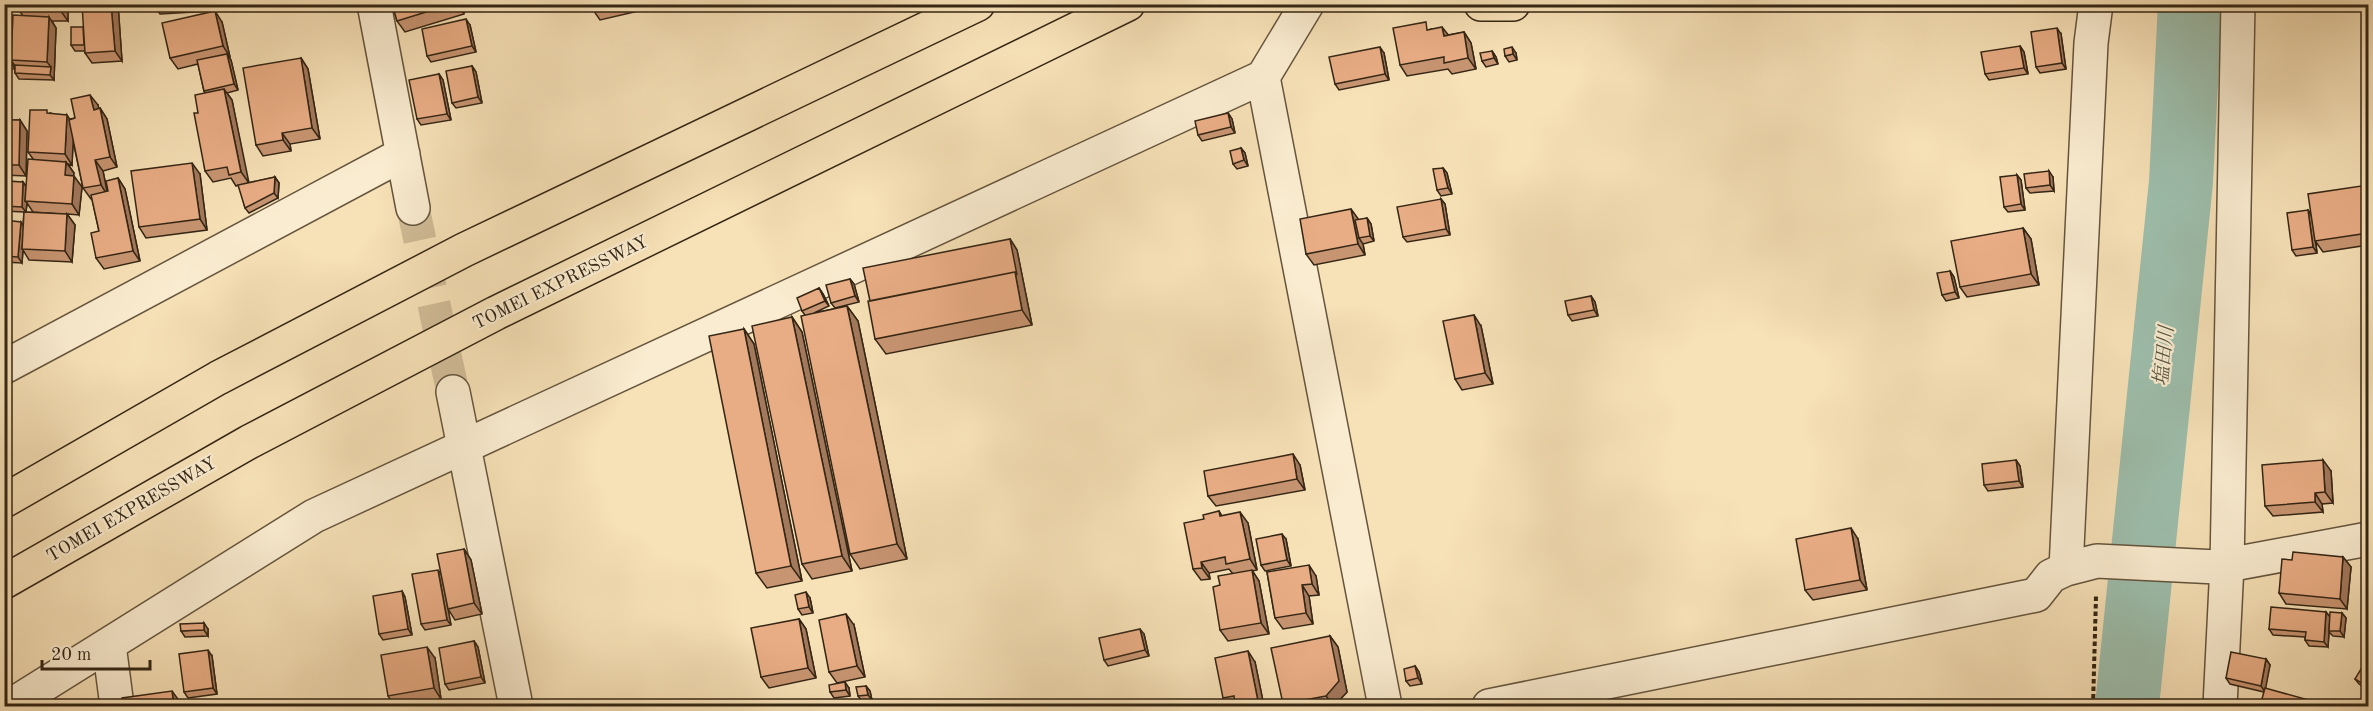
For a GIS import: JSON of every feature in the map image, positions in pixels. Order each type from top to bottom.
[{"type":"main road","points":[[4,501],[218,378],[464,250],[978,4]]},
{"type":"main road","name":"TOMEI EXPRESSWAY","points":[[4,582],[249,442],[496,313],[1128,4]]},
{"type":"main road","points":[[1481,4],[1513,4]]},
{"type":"street","points":[[374,4],[413,208]]},
{"type":"street","points":[[10,706],[314,516],[1263,77],[1307,4]]},
{"type":"street","points":[[2082,565],[2091,43],[2096,4]]},
{"type":"street","points":[[2220,706],[2238,4]]},
{"type":"street","points":[[1263,77],[1385,706]]},
{"type":"street","points":[[4,367],[403,154]]},
{"type":"street","points":[[453,392],[516,706]]},
{"type":"street","points":[[1489,706],[2036,596],[2050,576],[2082,565],[2222,566],[2368,539]]},
{"type":"street","points":[[109,645],[117,706]]},
{"type":"building","points":[[19,4],[60,4],[60,10],[19,11]]},
{"type":"building","points":[[82,4],[111,4],[115,51],[85,53]]},
{"type":"building","points":[[392,4],[452,4],[397,21]]},
{"type":"building","points":[[215,11],[223,46],[170,58],[162,23]]},
{"type":"building","points":[[4,14],[8,14],[8,58],[4,58]]},
{"type":"building","points":[[13,15],[49,17],[47,62],[11,60]]},
{"type":"building","points":[[466,19],[472,46],[427,56],[422,29]]},
{"type":"building","points":[[1426,22],[1427,30],[1442,27],[1444,36],[1464,32],[1468,58],[1444,63],[1444,57],[1400,65],[1393,28]]},
{"type":"building","points":[[71,27],[83,27],[84,45],[71,45]]},
{"type":"building","points":[[2057,28],[2062,63],[2036,67],[2031,32]]},
{"type":"building","points":[[2020,46],[2024,68],[1985,74],[1981,52]]},
{"type":"building","points":[[1380,47],[1385,74],[1335,84],[1329,57]]},
{"type":"building","points":[[1512,47],[1513,54],[1505,56],[1504,49]]},
{"type":"building","points":[[1492,51],[1494,58],[1482,61],[1480,53]]},
{"type":"building","points":[[227,54],[234,84],[204,91],[197,60]]},
{"type":"building","points":[[301,58],[312,128],[282,133],[283,140],[256,145],[243,68]]},
{"type":"building","points":[[15,65],[51,67],[50,75],[15,73]]},
{"type":"building","points":[[472,66],[478,97],[452,103],[446,71]]},
{"type":"building","points":[[439,74],[447,114],[417,119],[409,80]]},
{"type":"building","points":[[224,89],[241,172],[229,175],[227,167],[205,171],[194,113],[198,113],[195,95]]},
{"type":"building","points":[[90,95],[94,110],[100,108],[110,157],[95,160],[101,185],[83,188],[69,120],[75,118],[71,99]]},
{"type":"building","points":[[30,110],[47,110],[47,113],[67,115],[65,154],[28,152]]},
{"type":"building","points":[[1228,113],[1231,127],[1198,135],[1195,121]]},
{"type":"building","points":[[4,120],[20,120],[19,165],[4,165]]},
{"type":"building","points":[[1241,148],[1244,160],[1233,164],[1230,151]]},
{"type":"building","points":[[28,159],[66,162],[65,175],[74,176],[72,204],[25,201]]},
{"type":"building","points":[[192,163],[200,219],[139,227],[131,171]]},
{"type":"building","points":[[1443,168],[1448,188],[1437,190],[1433,169]]},
{"type":"building","points":[[2049,171],[2050,185],[2026,188],[2024,174]]},
{"type":"building","points":[[2017,175],[2021,204],[2004,207],[2000,177]]},
{"type":"building","points":[[275,177],[274,193],[245,208],[238,185]]},
{"type":"building","points":[[118,178],[133,251],[96,258],[91,233],[99,231],[91,195],[108,191],[106,181]]},
{"type":"building","points":[[4,181],[23,182],[22,207],[4,206]]},
{"type":"building","points":[[2368,185],[2368,233],[2315,241],[2308,194]]},
{"type":"building","points":[[1441,199],[1446,229],[1403,237],[1397,207]]},
{"type":"building","points":[[1351,209],[1358,244],[1306,254],[1300,219]]},
{"type":"building","points":[[2308,210],[2313,247],[2292,250],[2287,213]]},
{"type":"building","points":[[24,212],[67,214],[65,251],[22,249]]},
{"type":"building","points":[[1367,218],[1370,236],[1359,238],[1355,220]]},
{"type":"building","points":[[4,220],[21,222],[18,257],[4,256]]},
{"type":"building","points":[[2023,228],[2031,274],[1960,287],[1951,241]]},
{"type":"building","points":[[1010,239],[1017,275],[1015,272],[870,301],[863,268]]},
{"type":"building","points":[[1950,271],[1955,292],[1942,295],[1937,273]]},
{"type":"building","points":[[1015,272],[1022,310],[875,339],[868,301]]},
{"type":"building","points":[[850,279],[855,296],[831,303],[826,285]]},
{"type":"building","points":[[819,288],[825,301],[802,311],[797,298]]},
{"type":"building","points":[[1591,296],[1594,310],[1568,315],[1565,301]]},
{"type":"building","points":[[847,306],[897,544],[850,554],[801,316]]},
{"type":"building","points":[[1474,315],[1485,373],[1455,379],[1443,321]]},
{"type":"building","points":[[792,317],[842,556],[802,564],[752,326]]},
{"type":"building","points":[[744,329],[791,566],[756,573],[709,336]]},
{"type":"building","points":[[1293,454],[1297,479],[1208,496],[1204,471]]},
{"type":"building","points":[[2016,460],[2019,481],[1984,485],[1982,464]]},
{"type":"building","points":[[2323,460],[2325,492],[2315,493],[2315,502],[2265,506],[2262,465]]},
{"type":"building","points":[[1219,511],[1220,516],[1240,512],[1250,559],[1226,564],[1225,557],[1201,562],[1202,568],[1193,569],[1184,523],[1204,519],[1203,515]]},
{"type":"building","points":[[1851,528],[1860,580],[1805,590],[1796,539]]},
{"type":"building","points":[[1282,534],[1287,560],[1261,565],[1256,539]]},
{"type":"building","points":[[464,549],[474,603],[448,609],[437,554]]},
{"type":"building","points":[[2293,552],[2343,557],[2340,599],[2279,593],[2282,559],[2292,560]]},
{"type":"building","points":[[1309,565],[1312,584],[1302,585],[1306,613],[1275,618],[1267,572]]},
{"type":"building","points":[[438,570],[447,620],[421,624],[412,574]]},
{"type":"building","points":[[1252,570],[1261,623],[1220,630],[1213,587],[1220,585],[1218,576]]},
{"type":"building","points":[[402,591],[408,629],[379,634],[373,596]]},
{"type":"building","points":[[806,592],[809,607],[798,609],[795,595]]},
{"type":"building","points":[[2271,607],[2326,612],[2324,642],[2305,640],[2306,632],[2269,629]]},
{"type":"building","points":[[2330,612],[2342,613],[2340,631],[2329,631]]},
{"type":"building","points":[[846,614],[857,666],[829,672],[819,620]]},
{"type":"building","points":[[799,619],[808,668],[761,677],[751,628]]},
{"type":"building","points":[[204,623],[204,630],[181,631],[180,624]]},
{"type":"building","points":[[1140,629],[1145,650],[1104,660],[1099,638]]},
{"type":"building","points":[[1330,636],[1339,681],[1326,696],[1283,704],[1271,648]]},
{"type":"building","points":[[474,641],[481,677],[445,684],[439,648]]},
{"type":"building","points":[[427,647],[434,688],[388,696],[381,655]]},
{"type":"building","points":[[208,650],[213,688],[184,692],[179,654]]},
{"type":"building","points":[[1248,651],[1258,701],[1235,705],[1234,696],[1223,698],[1215,658]]},
{"type":"building","points":[[2231,652],[2266,659],[2261,686],[2226,678]]},
{"type":"building","points":[[2364,664],[2368,666],[2368,687],[2355,679]]},
{"type":"building","points":[[1415,666],[1418,678],[1406,681],[1404,669]]},
{"type":"building","points":[[845,682],[846,690],[830,692],[829,685]]},
{"type":"building","points":[[866,686],[868,695],[858,696],[856,687]]},
{"type":"building","points":[[2265,688],[2330,706],[2260,706]]},
{"type":"building","points":[[172,691],[174,706],[123,706],[122,698]]},
{"type":"building","points":[[797,703],[798,706],[782,706]]},
{"type":"waterway","name":"塩田川","points":[[2127,706],[2181,182],[2190,4]]},
{"type":"tunnel","points":[[413,208],[453,392]]}]
